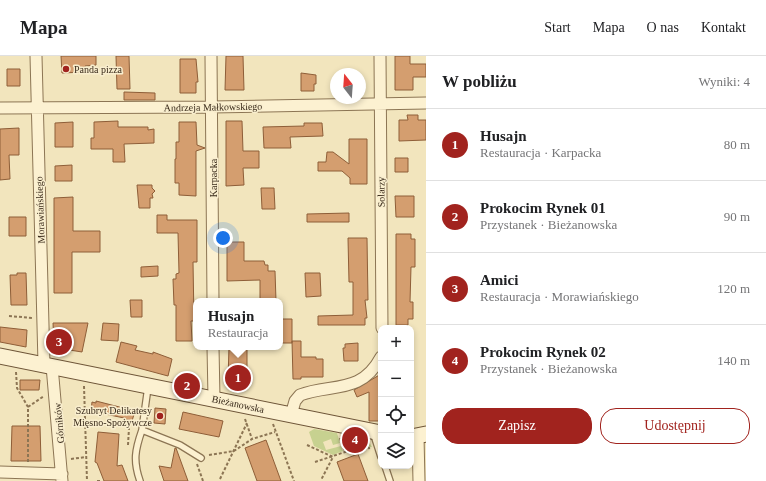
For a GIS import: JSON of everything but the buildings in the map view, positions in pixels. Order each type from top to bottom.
[{"type":"street","name":"Morawiańskiego","points":[[36,56],[48,365]]},
{"type":"street","name":"Karpacka","points":[[211,56],[213,298]]},
{"type":"street","name":"Solarzy","points":[[380,56],[382,325]]},
{"type":"street","name":"Andrzeja Małkowskiego","points":[[0,108],[212,107],[426,103]]},
{"type":"street","points":[[213,350],[214,398]]},
{"type":"street","name":"Bieżanowska","points":[[0,356],[214,398],[291,415],[377,437]]},
{"type":"street","points":[[291,415],[295,401],[300,395],[350,384],[360,379],[373,368],[378,361]]},
{"type":"street","name":"Górników","points":[[48,365],[62,460],[62,477]]},
{"type":"street","points":[[418,435],[419,481]]},
{"type":"street","points":[[0,472],[62,477]]},
{"type":"lane","points":[[140,481],[135,469],[135,450],[142,430],[149,386]]},
{"type":"lane","points":[[142,430],[180,445],[197,456]]},
{"type":"lane","points":[[386,469],[390,481]]},
{"type":"path","points":[[9,316],[36,318]]},
{"type":"path","points":[[16,367],[17,388],[28,407],[28,466]]},
{"type":"path","points":[[84,379],[87,481]]},
{"type":"path","points":[[28,407],[45,395],[48,395]]},
{"type":"path","points":[[270,417],[294,481]]},
{"type":"path","points":[[245,418],[252,439]]},
{"type":"path","points":[[220,479],[247,423]]},
{"type":"path","points":[[203,481],[197,456],[234,451],[252,439],[275,432]]},
{"type":"path","points":[[338,432],[345,452]]},
{"type":"path","points":[[315,462],[345,452],[377,437]]},
{"type":"path","points":[[307,445],[333,456]]},
{"type":"path","points":[[321,480],[333,456]]},
{"type":"path","points":[[62,460],[86,457]]},
{"type":"green space","points":[[314,429],[337,433],[340,443],[333,445],[331,439],[323,442],[326,450],[341,446],[343,451],[333,455],[314,446],[309,432]]},
{"type":"green space","points":[[341,434],[349,436],[349,440],[360,443],[361,438],[368,440],[372,447],[346,449]]},
{"type":"place","name":"Panda pizza","points":[[66,69]]},
{"type":"place","name":"Amici","points":[[59,342]]},
{"type":"place","name":"Husajn","points":[[238,378]]},
{"type":"place","name":"Prokocim Rynek 01","points":[[187,386]]},
{"type":"place","name":"Szubryt Delikatesy Mięsno-Spożywcze","points":[[160,416]]},
{"type":"place","name":"Prokocim Rynek 02","points":[[355,440]]}]
